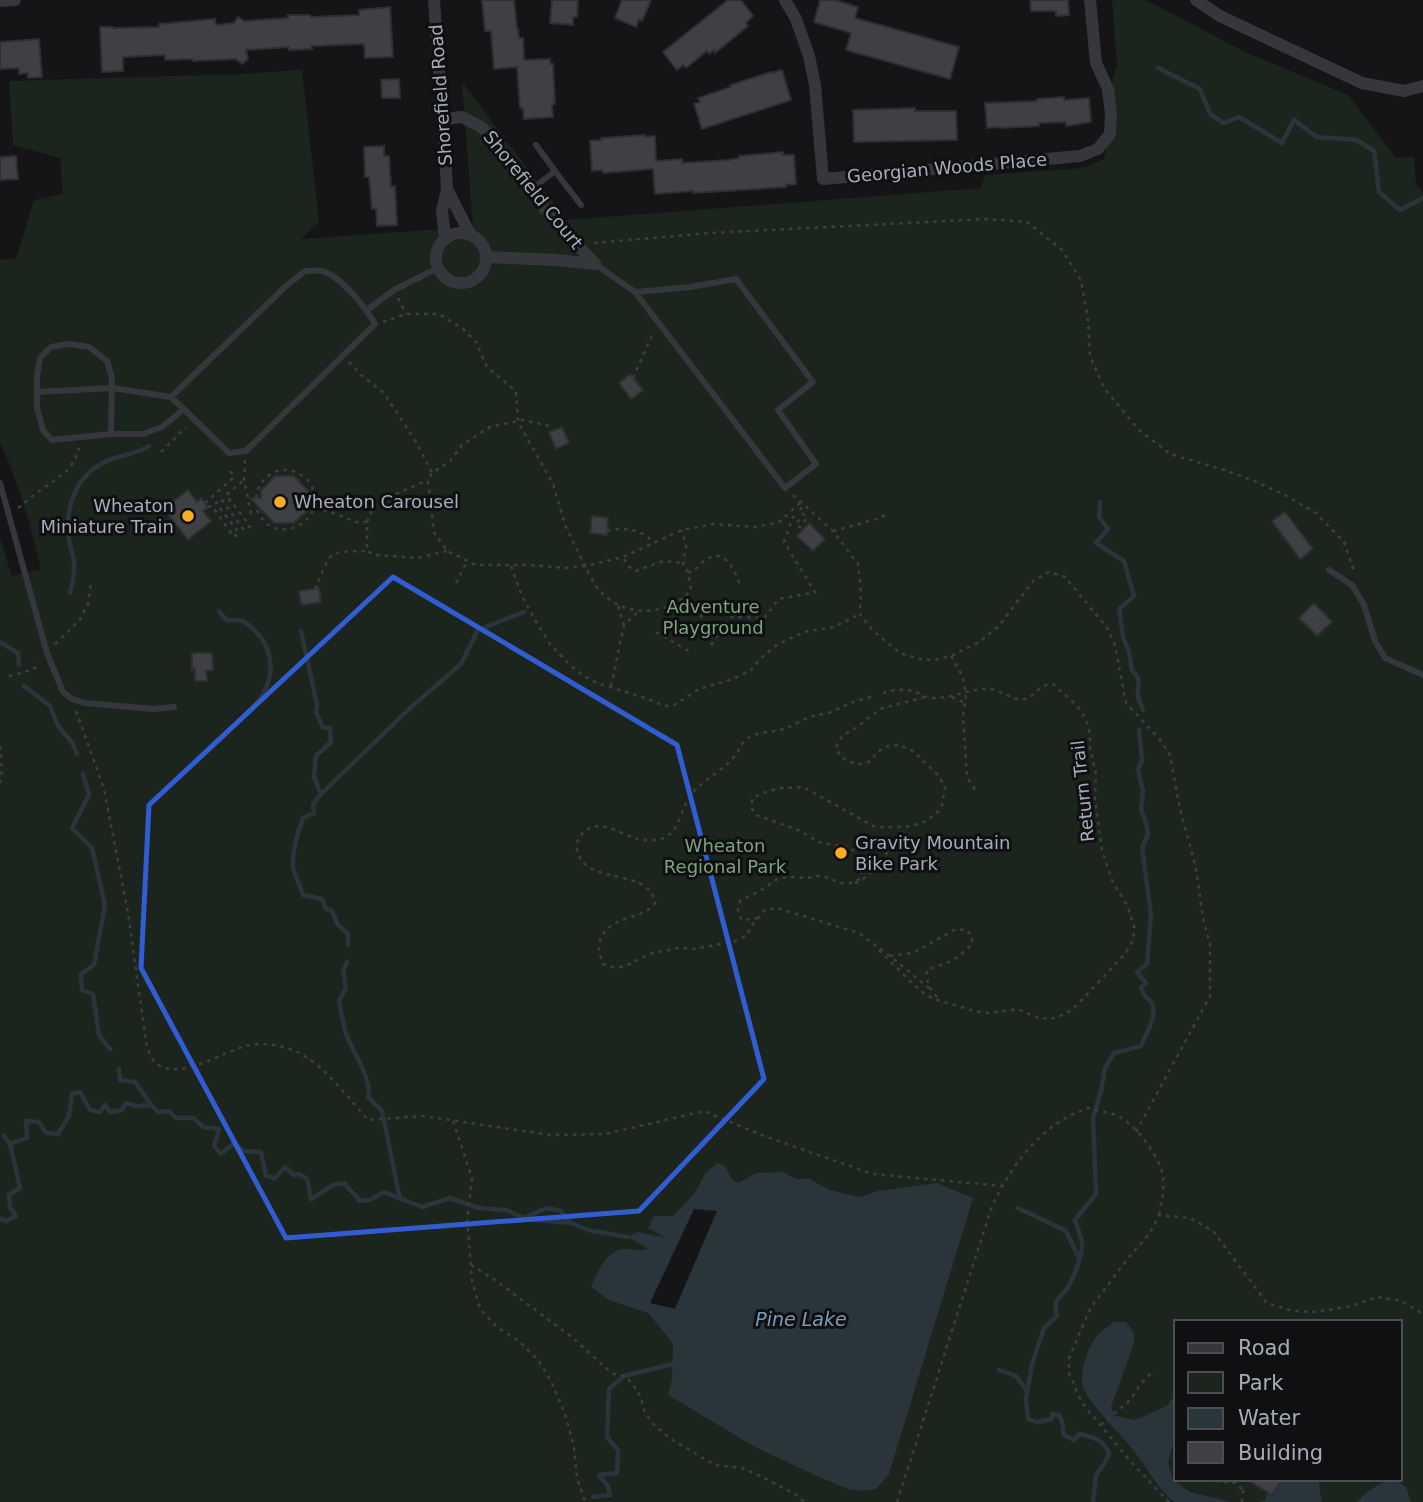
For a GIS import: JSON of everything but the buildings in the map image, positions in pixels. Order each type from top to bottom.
[{"type":"street","points":[[0,1],[15,0]]},
{"type":"street","name":"Shorefield Road","points":[[434,0],[447,189],[442,211],[445,238],[436,252],[438,268]]},
{"type":"street","name":"Georgian Woods Place","points":[[785,0],[796,19],[810,56],[823,179],[1080,156],[1098,149],[1110,134],[1111,114],[1108,89],[1096,63],[1090,0]]},
{"type":"street","points":[[1196,0],[1220,16],[1362,82],[1404,91],[1423,86]]},
{"type":"street","name":"Shorefield Court","points":[[443,120],[463,117],[489,134],[530,191],[595,264]]},
{"type":"street","name":"Shorefield Road","points":[[447,189],[470,234],[482,243],[486,257]]},
{"type":"street","points":[[445,238],[461,232],[470,234]]},
{"type":"street","points":[[438,268],[450,280],[467,282],[481,273],[486,257]]},
{"type":"street","name":"Shorefield Court","points":[[486,257],[595,264]]},
{"type":"lane","points":[[536,145],[581,205]]},
{"type":"lane","points":[[530,191],[555,172]]},
{"type":"lane","points":[[595,264],[635,292],[785,488],[816,464],[778,410],[813,382],[736,279],[635,292]]},
{"type":"lane","points":[[367,310],[394,290],[438,268]]},
{"type":"lane","points":[[37,392],[113,388],[171,397],[229,453],[246,451],[375,324],[367,310],[338,280],[323,271],[305,271],[171,397]]},
{"type":"lane","points":[[111,434],[113,388],[107,362],[89,347],[69,344],[51,347],[40,358],[37,408],[43,430],[52,440],[111,434],[144,434],[162,427],[184,409]]},
{"type":"lane","points":[[0,483],[47,653],[63,692],[72,699],[85,703],[154,709],[174,708]]},
{"type":"lane","points":[[1329,570],[1352,585],[1364,605],[1375,641],[1385,658],[1423,675]]},
{"type":"path","points":[[577,244],[710,233],[987,219],[1027,222],[1062,250],[1081,280],[1088,319],[1090,356],[1104,388],[1138,429],[1170,454],[1252,480],[1286,495],[1316,513],[1343,542],[1357,580]]},
{"type":"path","points":[[398,298],[406,314]]},
{"type":"path","points":[[375,324],[406,314],[439,314],[463,329],[476,342],[487,367],[516,391],[518,422],[553,484],[565,525],[601,593],[618,606],[639,611],[657,610],[682,601],[691,590],[688,572],[683,563],[686,546],[682,530]]},
{"type":"path","points":[[633,378],[658,322]]},
{"type":"path","points":[[344,356],[360,375],[384,393],[416,442],[432,473]]},
{"type":"path","points":[[161,452],[193,419]]},
{"type":"path","points":[[549,426],[523,420],[490,427],[462,445],[450,461],[432,473],[428,480],[434,533],[447,551],[476,565],[565,568],[585,566],[623,557],[682,530],[714,524],[755,527],[779,522],[801,502]]},
{"type":"path","points":[[10,515],[62,477],[72,465],[80,438]]},
{"type":"path","points":[[246,451],[243,473],[251,513],[257,509],[263,520],[271,526],[290,530],[308,519],[314,508],[313,492],[309,483],[302,476],[285,470],[267,477],[260,484],[256,498]]},
{"type":"path","points":[[205,503],[234,477],[228,468]]},
{"type":"path","points":[[208,507],[212,506],[234,537],[239,533],[216,503],[220,499],[244,530],[250,526],[226,495],[244,480]]},
{"type":"path","points":[[367,551],[367,522],[374,506],[428,480]]},
{"type":"path","points":[[785,488],[833,531],[858,564],[860,614],[872,630],[900,653],[918,659],[934,660],[951,656],[979,642],[999,626],[1032,581],[1049,572],[1065,577],[1108,628],[1115,645],[1126,703],[1162,742],[1170,755],[1180,809],[1196,867],[1203,918],[1210,945],[1210,996],[1136,1132]]},
{"type":"path","points":[[711,645],[730,617],[764,618],[779,599],[815,592],[783,542],[793,517],[799,519],[796,525],[800,527],[807,518],[800,510],[805,506]]},
{"type":"path","points":[[314,508],[355,522],[367,522]]},
{"type":"path","points":[[833,531],[880,518],[888,512]]},
{"type":"path","points":[[607,531],[618,528],[636,530],[656,542]]},
{"type":"path","points":[[315,589],[329,556],[336,552],[367,551],[376,555],[418,558],[447,551]]},
{"type":"path","points":[[688,572],[693,572],[709,556],[717,555],[724,558],[736,571],[741,587]]},
{"type":"path","points":[[623,557],[628,566],[636,571],[663,561],[683,563]]},
{"type":"path","points":[[456,583],[467,561]]},
{"type":"path","points":[[511,566],[535,620],[550,644],[569,664],[584,677],[597,683],[664,706],[674,705],[699,689],[733,679],[751,670],[778,644],[804,632],[834,627],[860,614]]},
{"type":"path","points":[[9,676],[38,667],[47,653],[79,621],[88,604],[91,583]]},
{"type":"path","points":[[729,607],[734,604],[737,610],[740,608]]},
{"type":"path","points":[[611,686],[624,625],[618,606]]},
{"type":"path","points":[[701,618],[702,610]]},
{"type":"path","points":[[624,625],[639,611]]},
{"type":"path","points":[[656,632],[689,651]]},
{"type":"path","points":[[951,656],[963,677],[967,777],[977,793]]},
{"type":"path","name":"Return Trail","points":[[875,946],[934,999],[990,1013],[1017,1009],[1040,1018],[1052,1019],[1065,1014],[1087,996],[1125,954],[1135,929],[1127,905],[1113,883],[1102,851],[1090,734],[1081,711],[1072,701],[1053,684],[1043,685],[1026,699],[1014,699],[1005,693],[990,690],[977,690],[965,698],[961,695],[935,699],[925,697]]},
{"type":"path","points":[[883,693],[895,689],[912,691],[925,697]]},
{"type":"path","points":[[953,696],[965,698]]},
{"type":"path","points":[[870,697],[812,716],[784,729],[752,735],[741,743],[727,765],[694,791],[681,811],[678,822],[666,837],[653,840],[634,838],[611,828],[598,827],[587,829],[579,836],[577,849],[591,868],[632,880],[654,896],[655,903],[649,911],[610,925],[599,943],[603,964],[621,967],[649,954],[735,941],[746,936],[765,910],[777,908],[859,933],[890,956],[913,953],[956,929],[966,930],[972,935],[972,944],[960,956],[927,970],[926,978],[930,989]]},
{"type":"path","points":[[850,883],[861,877],[861,860],[855,851],[844,846],[820,842],[798,830],[756,815],[752,809],[752,799],[764,793],[795,787],[805,788],[875,827],[911,826],[926,821],[938,812],[942,805],[944,787],[938,775],[913,751],[899,745],[888,746],[877,752],[871,761],[860,764],[843,759],[836,748],[843,735],[880,709],[925,697]]},
{"type":"path","points":[[72,699],[104,789],[128,913],[147,1048],[156,1063],[168,1069],[183,1070],[248,1046],[274,1045],[300,1053],[321,1069],[368,1120],[422,1116],[551,1135],[606,1134],[704,1111],[764,1136],[873,1174],[1002,1186]]},
{"type":"path","points":[[0,746],[0,782]]},
{"type":"path","points":[[758,918],[742,920],[737,908],[741,900],[779,878],[818,876],[839,883],[860,882],[899,835],[911,826]]},
{"type":"path","name":"Return Trail","points":[[890,956],[942,1001]]},
{"type":"path","points":[[897,1502],[992,1206],[1027,1148],[1059,1122],[1088,1108],[1120,1117],[1154,1153],[1164,1178],[1159,1216],[1150,1233],[1091,1307],[1069,1358],[1069,1373],[1082,1402],[1132,1463],[1169,1502]]},
{"type":"path","points":[[453,1120],[472,1178],[467,1219],[472,1281],[480,1309],[497,1327],[520,1342],[537,1360],[551,1381],[565,1414],[574,1447],[577,1478],[584,1499],[589,1502]]},
{"type":"path","points":[[1159,1216],[1190,1218],[1213,1231],[1268,1303],[1293,1311],[1316,1312],[1350,1306],[1377,1297],[1401,1301],[1423,1314]]},
{"type":"path","points":[[471,1265],[573,1338],[614,1374],[625,1376],[641,1397],[651,1422],[671,1439],[715,1465],[742,1468],[781,1485],[804,1502]]},
{"type":"path","points":[[1101,1425],[1130,1400],[1154,1370]]},
{"type":"path","points":[[1210,1481],[1236,1481],[1243,1490]]},
{"type":"path","points":[[1242,1502],[1246,1486]]},
{"type":"highlighted area","points":[[393,577],[677,745],[764,1079],[639,1211],[286,1238],[141,968],[149,805]]},
{"type":"green space","name":"Wheaton Regional Park","points":[[1112,0],[1146,0],[1245,52],[1348,95],[1396,158],[1414,157],[1416,184],[1423,193],[1423,1502],[0,1502],[0,538],[12,576],[41,569],[18,489],[0,442],[0,260],[16,259],[34,200],[63,194],[60,158],[13,145],[9,81],[302,70],[319,222],[301,239],[473,227],[462,82],[566,220],[981,188],[985,175],[1084,168],[1104,159],[1110,134],[1112,81],[1117,65]]},
{"type":"water","name":"Pine Lake","points":[[717,1163],[725,1166],[731,1178],[738,1183],[756,1173],[783,1172],[797,1179],[809,1179],[830,1190],[859,1197],[878,1191],[937,1183],[973,1198],[889,1474],[876,1489],[848,1489],[817,1476],[755,1447],[668,1395],[672,1379],[673,1343],[648,1313],[609,1300],[591,1287],[603,1263],[612,1254],[624,1249],[648,1249],[628,1237],[638,1232],[666,1238],[648,1228],[654,1216],[673,1216],[694,1194],[705,1174]]},
{"type":"water","points":[[1114,1322],[1126,1322],[1134,1333],[1134,1343],[1111,1407],[1115,1416],[1135,1420],[1167,1406],[1174,1396],[1174,1443],[1168,1462],[1173,1480],[1190,1492],[1231,1502],[1174,1502],[1085,1393],[1082,1380],[1084,1365],[1089,1350],[1104,1329]]},
{"type":"water","points":[[1272,1481],[1320,1481],[1322,1502],[1259,1502],[1265,1500]]},
{"type":"water","points":[[1397,1481],[1406,1487],[1411,1502],[1356,1502],[1383,1483]]},
{"type":"pier","points":[[694,1209],[717,1211],[675,1309],[650,1303]]},
{"type":"waterway","points":[[1158,68],[1200,89],[1210,114],[1224,123],[1239,117],[1282,143],[1294,120],[1317,137],[1357,140],[1374,151],[1379,192],[1400,210],[1423,198]]},
{"type":"waterway","points":[[70,593],[74,558],[69,540],[68,518],[77,488],[99,465],[149,446]]},
{"type":"waterway","points":[[1100,502],[1099,517],[1108,529],[1096,543],[1124,561],[1134,596],[1119,609],[1123,637],[1132,671],[1138,678],[1138,696],[1143,710]]},
{"type":"waterway","points":[[219,611],[226,620],[246,623],[266,645],[270,675],[263,695],[256,704]]},
{"type":"waterway","points":[[321,794],[409,709],[461,664],[478,630],[524,612]]},
{"type":"waterway","points":[[301,631],[317,705],[316,712],[323,728],[330,728],[331,742],[316,756],[314,777],[321,794],[313,804],[314,813],[303,818],[295,843],[293,868],[303,895],[322,899],[326,909],[332,911],[338,925],[348,934],[348,945]]},
{"type":"waterway","points":[[0,642],[18,653],[19,664]]},
{"type":"waterway","points":[[24,686],[50,706],[58,726],[73,744],[77,754]]},
{"type":"waterway","points":[[1093,1502],[1096,1475],[1109,1454],[1107,1449],[1093,1438],[1079,1434],[1074,1440],[1064,1435],[1059,1415],[1052,1414],[1052,1419],[1036,1422],[1028,1419],[1026,1398],[1032,1364],[1044,1328],[1057,1316],[1056,1302],[1070,1283],[1080,1259],[1082,1243],[1075,1220],[1096,1194],[1093,1118],[1105,1068],[1114,1053],[1141,1046],[1153,1018],[1153,1007],[1141,988],[1146,983],[1137,972],[1147,964],[1151,915],[1142,848],[1148,834],[1141,809],[1143,791],[1138,770],[1142,760],[1139,730]]},
{"type":"waterway","points":[[83,774],[89,795],[72,828],[92,848],[105,905],[94,965],[81,974],[82,990],[93,994],[99,1035],[110,1049]]},
{"type":"waterway","points":[[347,962],[343,970],[346,988],[339,1001],[343,1022],[368,1082],[368,1097],[382,1111],[400,1199]]},
{"type":"waterway","points":[[119,1069],[120,1080],[135,1082],[151,1105]]},
{"type":"waterway","points":[[0,1219],[6,1221],[16,1216],[10,1207],[9,1195],[20,1188],[10,1144],[27,1138],[26,1121],[39,1122],[46,1133],[58,1134],[69,1116],[72,1094],[80,1092],[90,1110],[100,1112],[105,1105],[110,1112],[122,1110],[126,1103],[136,1106],[151,1105],[158,1112],[169,1111],[176,1118],[194,1118],[203,1127],[219,1129],[214,1146],[221,1154],[233,1144],[244,1151],[261,1152],[266,1176],[275,1178],[285,1167],[294,1175],[299,1174],[307,1179],[311,1199],[333,1185],[344,1183],[360,1201],[370,1200],[384,1192],[422,1207],[450,1198],[479,1208],[506,1210],[523,1218],[547,1208],[561,1211],[571,1223],[588,1230],[628,1237]]},
{"type":"waterway","points":[[4,1136],[10,1144]]},
{"type":"waterway","points":[[1018,1208],[1066,1231],[1079,1258]]},
{"type":"waterway","points":[[524,1218],[571,1223]]},
{"type":"waterway","points":[[593,1497],[610,1495],[608,1486],[599,1475],[617,1473],[618,1450],[607,1437],[609,1389],[624,1376],[673,1364]]},
{"type":"waterway","points":[[999,1370],[1016,1376],[1027,1391]]},
{"type":"place","name":"Wheaton Carousel","points":[[280,502]]},
{"type":"place","name":"Wheaton Miniature Train","points":[[188,516]]},
{"type":"place","name":"Gravity Mountain Bike Park","points":[[841,853]]},
{"type":"park label","name":"Adventure Playground","points":[[713,617]]}]
